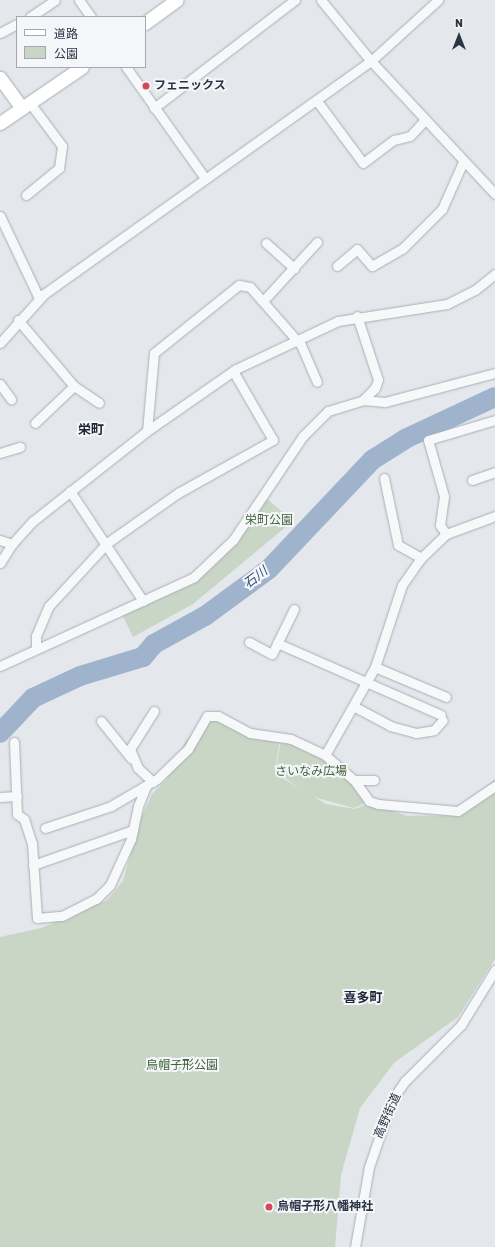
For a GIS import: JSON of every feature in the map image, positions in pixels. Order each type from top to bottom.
[{"type":"main road","points":[[146,22],[177,0]]},
{"type":"main road","points":[[0,123],[81,68]]},
{"type":"main road","points":[[0,78],[26,105]]},
{"type":"street","points":[[31,16],[55,0]]},
{"type":"street","points":[[79,0],[90,16]]},
{"type":"street","points":[[154,108],[295,0]]},
{"type":"street","points":[[321,0],[371,61],[463,162],[495,194]]},
{"type":"street","points":[[0,343],[18,320],[39,298],[205,178],[371,61],[438,0]]},
{"type":"street","points":[[0,33],[16,25]]},
{"type":"street","points":[[127,68],[205,178]]},
{"type":"street","points":[[316,101],[363,163],[394,140],[410,136],[425,120]]},
{"type":"street","points":[[26,105],[62,146],[59,168],[26,195]]},
{"type":"street","points":[[337,266],[357,249],[372,266],[402,248],[442,209],[463,162]]},
{"type":"street","points":[[0,216],[39,298]]},
{"type":"street","points":[[263,301],[317,242]]},
{"type":"street","points":[[266,243],[294,268]]},
{"type":"street","points":[[0,563],[12,544],[70,491],[147,431],[233,371],[295,339],[357,316],[423,310],[447,304],[475,290],[495,274]]},
{"type":"street","points":[[147,431],[154,353],[160,345],[239,285],[250,287],[295,339],[317,382]]},
{"type":"street","points":[[357,316],[378,380],[375,388],[363,400]]},
{"type":"street","points":[[18,320],[74,386],[99,403]]},
{"type":"street","points":[[36,649],[36,636],[49,606],[107,543],[178,493],[273,440],[233,371]]},
{"type":"street","points":[[0,666],[194,577],[213,561],[259,505],[303,436],[328,411],[363,400],[385,402],[495,373]]},
{"type":"street","points":[[0,384],[11,400]]},
{"type":"street","points":[[35,423],[74,386]]},
{"type":"street","points":[[446,534],[440,525],[444,496],[428,440],[495,420]]},
{"type":"street","points":[[0,453],[20,448]]},
{"type":"street","points":[[472,480],[495,472]]},
{"type":"street","points":[[384,478],[398,545],[421,558]]},
{"type":"street","points":[[70,491],[107,543],[143,601]]},
{"type":"street","points":[[326,755],[355,707],[375,667],[402,585],[421,558],[446,534],[495,516]]},
{"type":"street","points":[[0,540],[12,544]]},
{"type":"street","points":[[249,642],[272,654],[294,609]]},
{"type":"street","points":[[277,643],[442,718],[434,730],[416,733],[390,726],[355,707]]},
{"type":"street","points":[[375,667],[446,697]]},
{"type":"street","points":[[131,758],[130,749],[154,711]]},
{"type":"street","points":[[45,828],[111,806],[149,784],[188,749],[208,716],[218,716],[250,733],[291,739],[326,755],[354,780],[369,801],[378,804],[458,811],[495,786]]},
{"type":"street","points":[[101,721],[131,758],[149,784]]},
{"type":"street","points":[[14,742],[17,814],[24,819],[32,843],[37,918],[62,916],[96,899],[110,885],[134,830],[149,784]]},
{"type":"street","points":[[354,780],[374,780]]},
{"type":"street","points":[[0,797],[17,796]]},
{"type":"street","points":[[33,865],[134,830]]},
{"type":"street","name":"高野街道","points":[[355,1247],[369,1167],[392,1100],[405,1081],[461,1025],[495,970]]},
{"type":"green space","name":"栄町公園","points":[[267,499],[293,521],[193,604],[133,637],[122,614],[196,580],[234,544]]},
{"type":"green space","name":"烏帽子形公園","points":[[206,717],[280,739],[276,763],[279,776],[326,804],[355,809],[369,803],[407,816],[456,815],[495,779],[495,959],[458,1017],[394,1063],[360,1108],[341,1175],[335,1247],[0,1247],[0,937],[41,928],[107,900],[123,881],[140,820],[152,794],[166,780],[185,742]]},
{"type":"green space","name":"さいなみ広場","points":[[281,739],[323,756],[353,781],[368,802],[354,808],[310,796],[280,774],[277,763]]},
{"type":"waterway","name":"石川","points":[[0,733],[33,698],[80,676],[143,657],[154,644],[205,616],[269,569],[372,460],[405,439],[495,397]]},
{"type":"place","name":"フェニックス","points":[[146,86]]},
{"type":"place","name":"烏帽子形八幡神社","points":[[269,1207]]},
{"type":"district","name":"栄町","points":[[91,430]]},
{"type":"district","name":"喜多町","points":[[363,998]]}]
